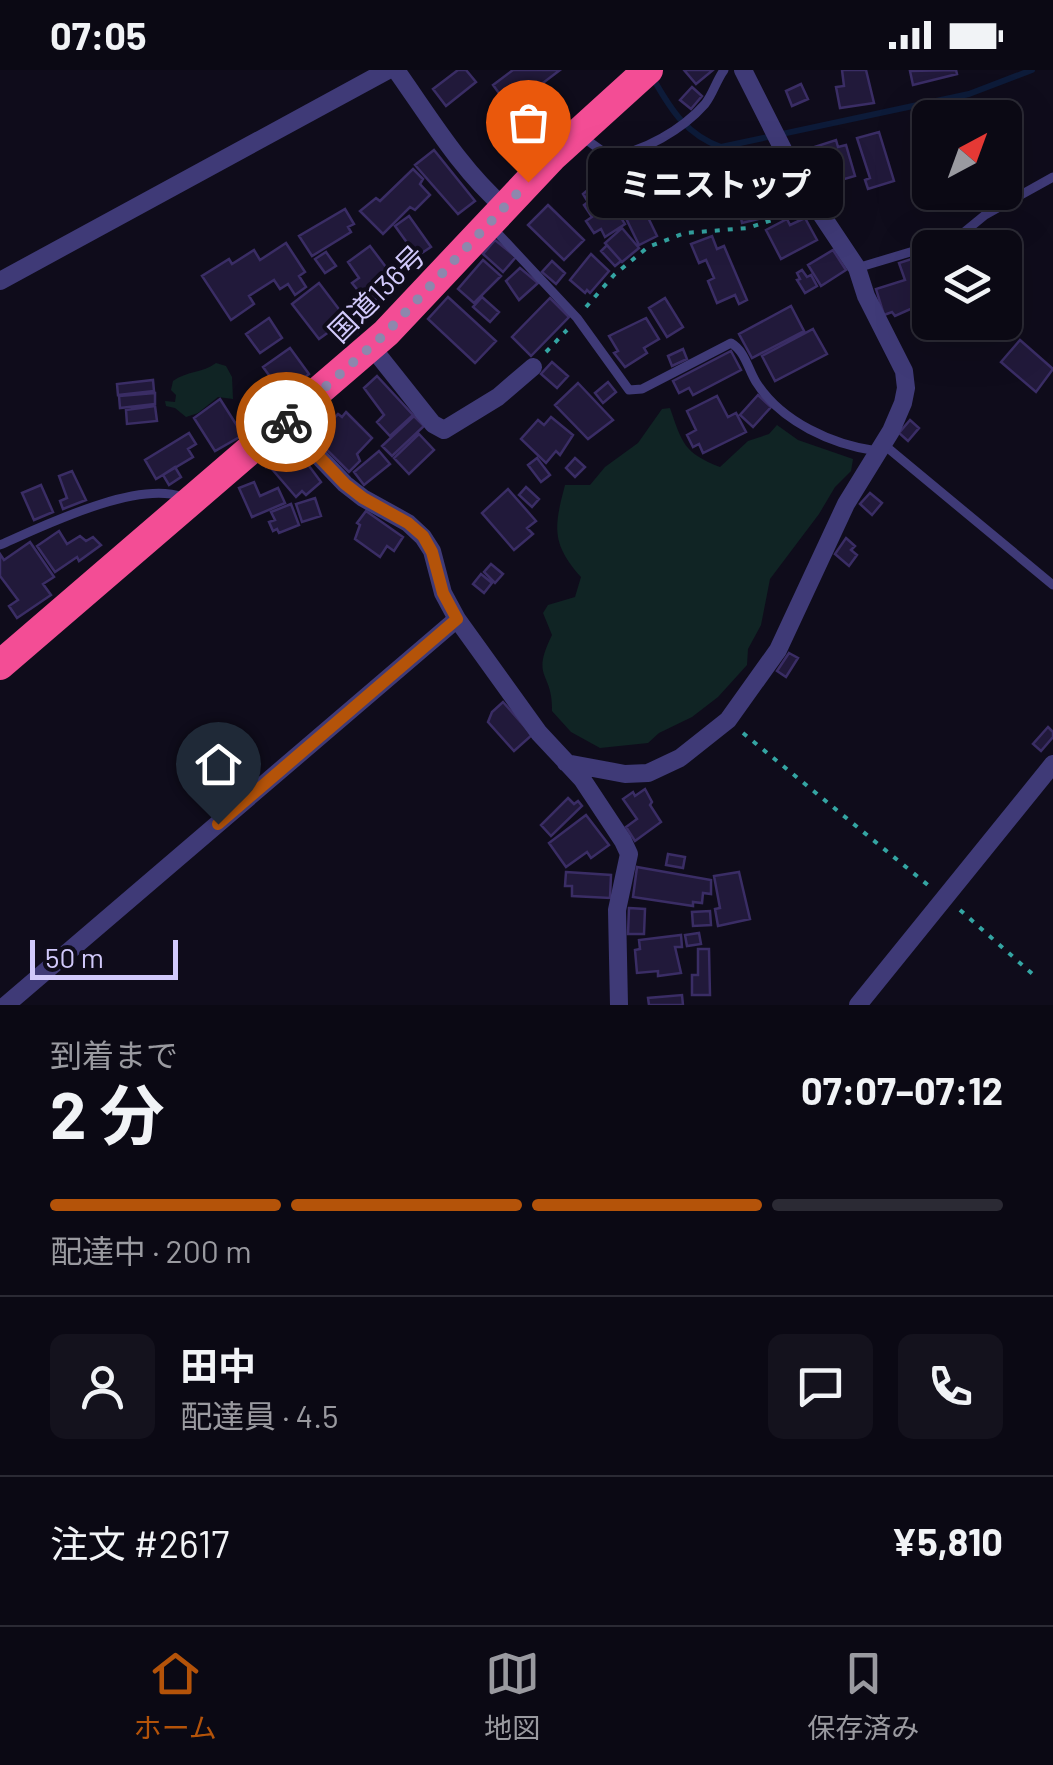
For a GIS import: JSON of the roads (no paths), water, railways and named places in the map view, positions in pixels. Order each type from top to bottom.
[{"type":"highway","name":"国道136号","points":[[0,666],[371,346],[578,132],[648,70]]},
{"type":"street","points":[[0,281],[388,70]]},
{"type":"street","points":[[396,70],[486,191],[497,216]]},
{"type":"street","points":[[566,763],[625,774],[648,772],[680,758],[728,720],[768,668],[846,504],[903,403],[904,371],[866,296],[857,268],[781,148],[743,70]]},
{"type":"street","points":[[371,346],[433,424],[444,430],[498,397],[532,366]]},
{"type":"street","points":[[286,422],[345,484],[423,536],[432,552],[443,593],[457,619],[539,733],[582,779],[628,854],[617,910],[620,1005]]},
{"type":"street","points":[[7,1001],[457,619]]},
{"type":"street","points":[[858,1005],[1053,764]]},
{"type":"lane","points":[[578,132],[609,156],[663,137],[706,103],[724,70]]},
{"type":"lane","points":[[857,268],[958,238],[984,215],[1053,177]]},
{"type":"lane","points":[[497,216],[629,390],[642,389],[731,343],[739,348],[760,387],[801,424],[831,440],[881,448],[1053,585]]},
{"type":"lane","points":[[0,545],[109,502],[165,493],[192,502]]},
{"type":"waterway","points":[[654,80],[681,120],[699,136],[721,147],[969,94],[1032,70]]},
{"type":"place","name":"ミニストップ","points":[[528,182]]}]
